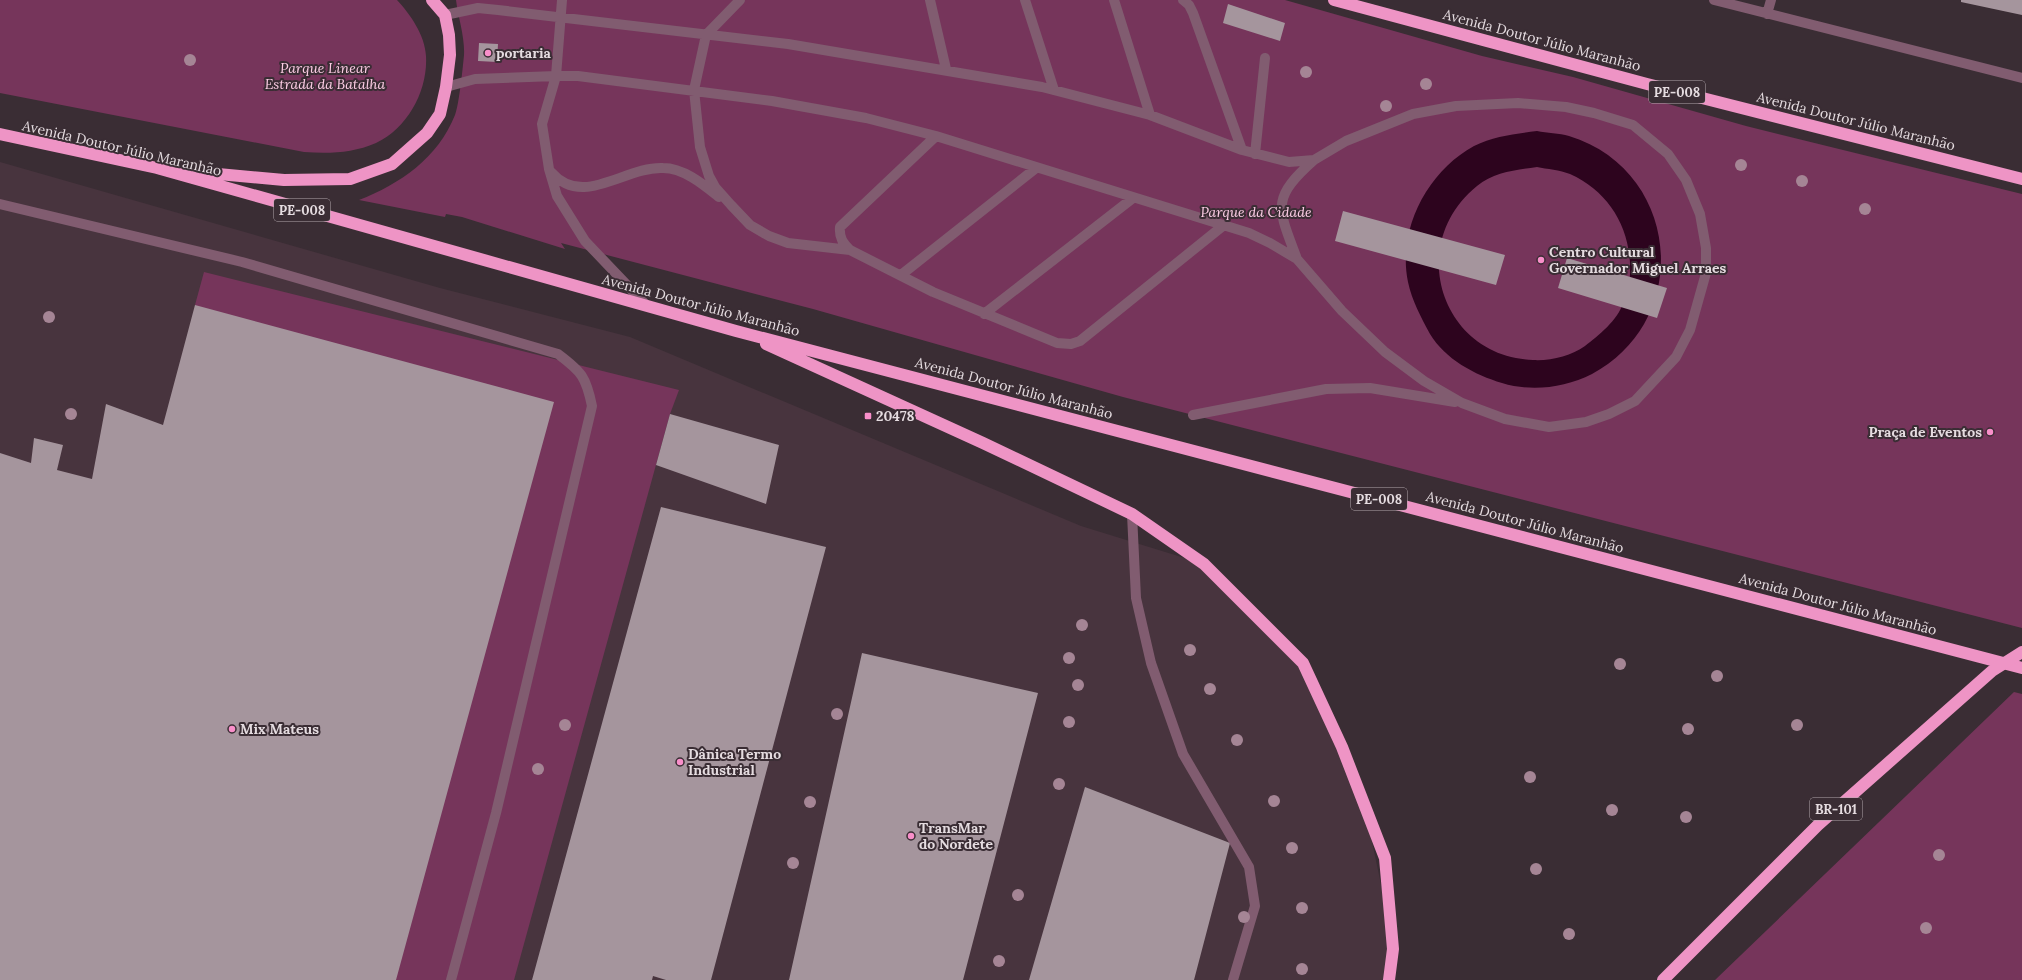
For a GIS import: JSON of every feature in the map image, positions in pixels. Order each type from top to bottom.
[{"type":"highway","points":[[157,168],[284,180],[350,178],[392,164],[427,133],[440,114],[446,87],[450,55],[449,35],[445,15],[432,0]]},
{"type":"highway","name":"Avenida Doutor Júlio Maranhão","points":[[1334,0],[1647,84],[2022,178]]},
{"type":"highway","name":"Avenida Doutor Júlio Maranhão","points":[[0,134],[157,168],[736,331],[2022,668]]},
{"type":"highway","points":[[736,331],[983,443],[1132,514],[1204,564],[1303,664],[1348,762],[1385,858],[1393,948],[1389,980]]},
{"type":"highway","name":"BR-101","points":[[1663,980],[1818,825],[1992,671],[2022,652]]},
{"type":"street","points":[[562,0],[556,76],[542,124],[549,169],[557,196],[585,241],[646,305]]},
{"type":"street","points":[[740,0],[706,35],[694,90],[700,147],[705,165],[716,187],[731,206],[750,225],[768,236],[788,243],[850,250],[900,276],[984,314],[1057,343],[1071,344],[1080,341],[1224,225]]},
{"type":"street","points":[[930,0],[946,69]]},
{"type":"street","points":[[1025,0],[1054,90]]},
{"type":"street","points":[[1114,0],[1150,115]]},
{"type":"street","points":[[1183,0],[1189,5],[1193,13],[1242,150]]},
{"type":"street","points":[[1714,0],[2022,78]]},
{"type":"street","points":[[1767,14],[1771,0]]},
{"type":"street","points":[[445,15],[478,8],[788,44],[871,59],[946,69],[1054,90],[1150,115],[1255,154],[1289,162],[1314,160]]},
{"type":"street","points":[[1255,154],[1265,58]]},
{"type":"street","points":[[446,87],[475,79],[556,76],[609,79],[772,101],[866,118],[936,136],[1224,225],[1270,242],[1297,259],[1342,311],[1385,352],[1424,381],[1462,403],[1505,419],[1550,428],[1586,422],[1609,414],[1635,401],[1645,392],[1676,357],[1690,330],[1706,273],[1706,248],[1700,214],[1686,180],[1668,154],[1633,125],[1566,107],[1518,104],[1456,106],[1413,114],[1346,141],[1314,160],[1294,178],[1286,190],[1281,203],[1282,218],[1297,259]]},
{"type":"street","points":[[850,250],[839,235],[840,227],[936,136]]},
{"type":"street","points":[[549,169],[560,181],[574,186],[593,186],[630,174],[663,168],[676,171],[700,182],[731,206]]},
{"type":"street","points":[[900,276],[1036,168]]},
{"type":"street","points":[[984,314],[1133,198]]},
{"type":"street","points":[[0,204],[242,262],[558,354],[578,369],[587,386],[592,406],[496,813],[451,980]]},
{"type":"street","points":[[1192,415],[1326,389],[1370,388],[1462,403]]},
{"type":"street","points":[[1132,514],[1136,598],[1151,663],[1183,754],[1249,867],[1255,906],[1233,980]]},
{"type":"shaded area","points":[[1537,131],[1569,136],[1606,154],[1634,180],[1652,212],[1660,247],[1659,283],[1647,318],[1625,349],[1592,374],[1581,379],[1570,383],[1536,388],[1513,386],[1492,380],[1471,371],[1444,351],[1430,334],[1414,302],[1408,282],[1406,262],[1407,242],[1412,222],[1430,186],[1443,170],[1474,146],[1505,136]],"holes":[[[1537,167],[1570,174],[1597,191],[1607,202],[1616,214],[1627,242],[1630,258],[1630,277],[1623,303],[1617,315],[1585,346],[1574,353],[1554,359],[1533,360],[1501,354],[1475,340],[1456,319],[1444,294],[1439,266],[1442,237],[1455,210],[1477,186],[1484,181],[1506,172]]]},
{"type":"shaded area","points":[[0,162],[440,288],[630,337],[1081,526],[1204,564],[1303,663],[1363,799],[1391,932],[1386,980],[0,980]]},
{"type":"green space","name":"Parque Linear Estrada da Batalha","points":[[0,0],[397,0],[412,18],[423,40],[426,56],[424,82],[414,107],[406,118],[398,128],[376,143],[350,151],[332,153],[304,152],[0,93]]},
{"type":"green space","name":"Parque da Cidade","points":[[456,0],[1285,0],[1482,56],[1573,77],[1746,126],[2022,194],[2022,628],[1123,397],[813,309],[561,243],[565,249],[462,217],[446,214],[445,217],[359,200],[389,186],[416,168],[439,144],[448,130],[455,115],[461,86],[464,55]]},
{"type":"green space","points":[[204,272],[679,390],[670,414],[514,980],[396,980],[195,305]]},
{"type":"green space","points":[[2014,692],[2022,694],[2022,980],[1715,980]]},
{"type":"building","points":[[1961,0],[2022,0],[2022,15],[1961,2]]},
{"type":"building","points":[[1228,4],[1285,23],[1280,41],[1223,23]]},
{"type":"building","name":"portaria","points":[[479,43],[498,44],[497,62],[478,61]]},
{"type":"building","points":[[1343,211],[1505,255],[1496,285],[1335,241]]},
{"type":"building","points":[[1567,258],[1667,288],[1657,318],[1558,288]]},
{"type":"building","name":"Mix Mateus","points":[[195,305],[554,402],[396,980],[0,980],[0,453],[31,463],[34,438],[63,445],[57,470],[92,479],[106,404],[163,425]]},
{"type":"building","points":[[670,414],[779,445],[766,504],[656,465]]},
{"type":"building","name":"Dânica Termo Industrial","points":[[661,507],[826,547],[711,980],[666,980],[653,976],[652,980],[532,980]]},
{"type":"building","name":"TransMar do Nordete","points":[[862,653],[1038,693],[963,980],[789,980]]},
{"type":"building","points":[[1085,787],[1230,843],[1194,980],[1029,980]]},
{"type":"place","name":"portaria","points":[[488,53]]},
{"type":"place","name":"Centro Cultural Governador Miguel Arraes","points":[[1541,260]]},
{"type":"place","name":"20478","points":[[868,416]]},
{"type":"place","name":"Praça de Eventos","points":[[1990,432]]},
{"type":"place","name":"Mix Mateus","points":[[232,729]]},
{"type":"place","name":"Dânica Termo Industrial","points":[[680,762]]},
{"type":"place","name":"TransMar do Nordete","points":[[911,836]]}]
